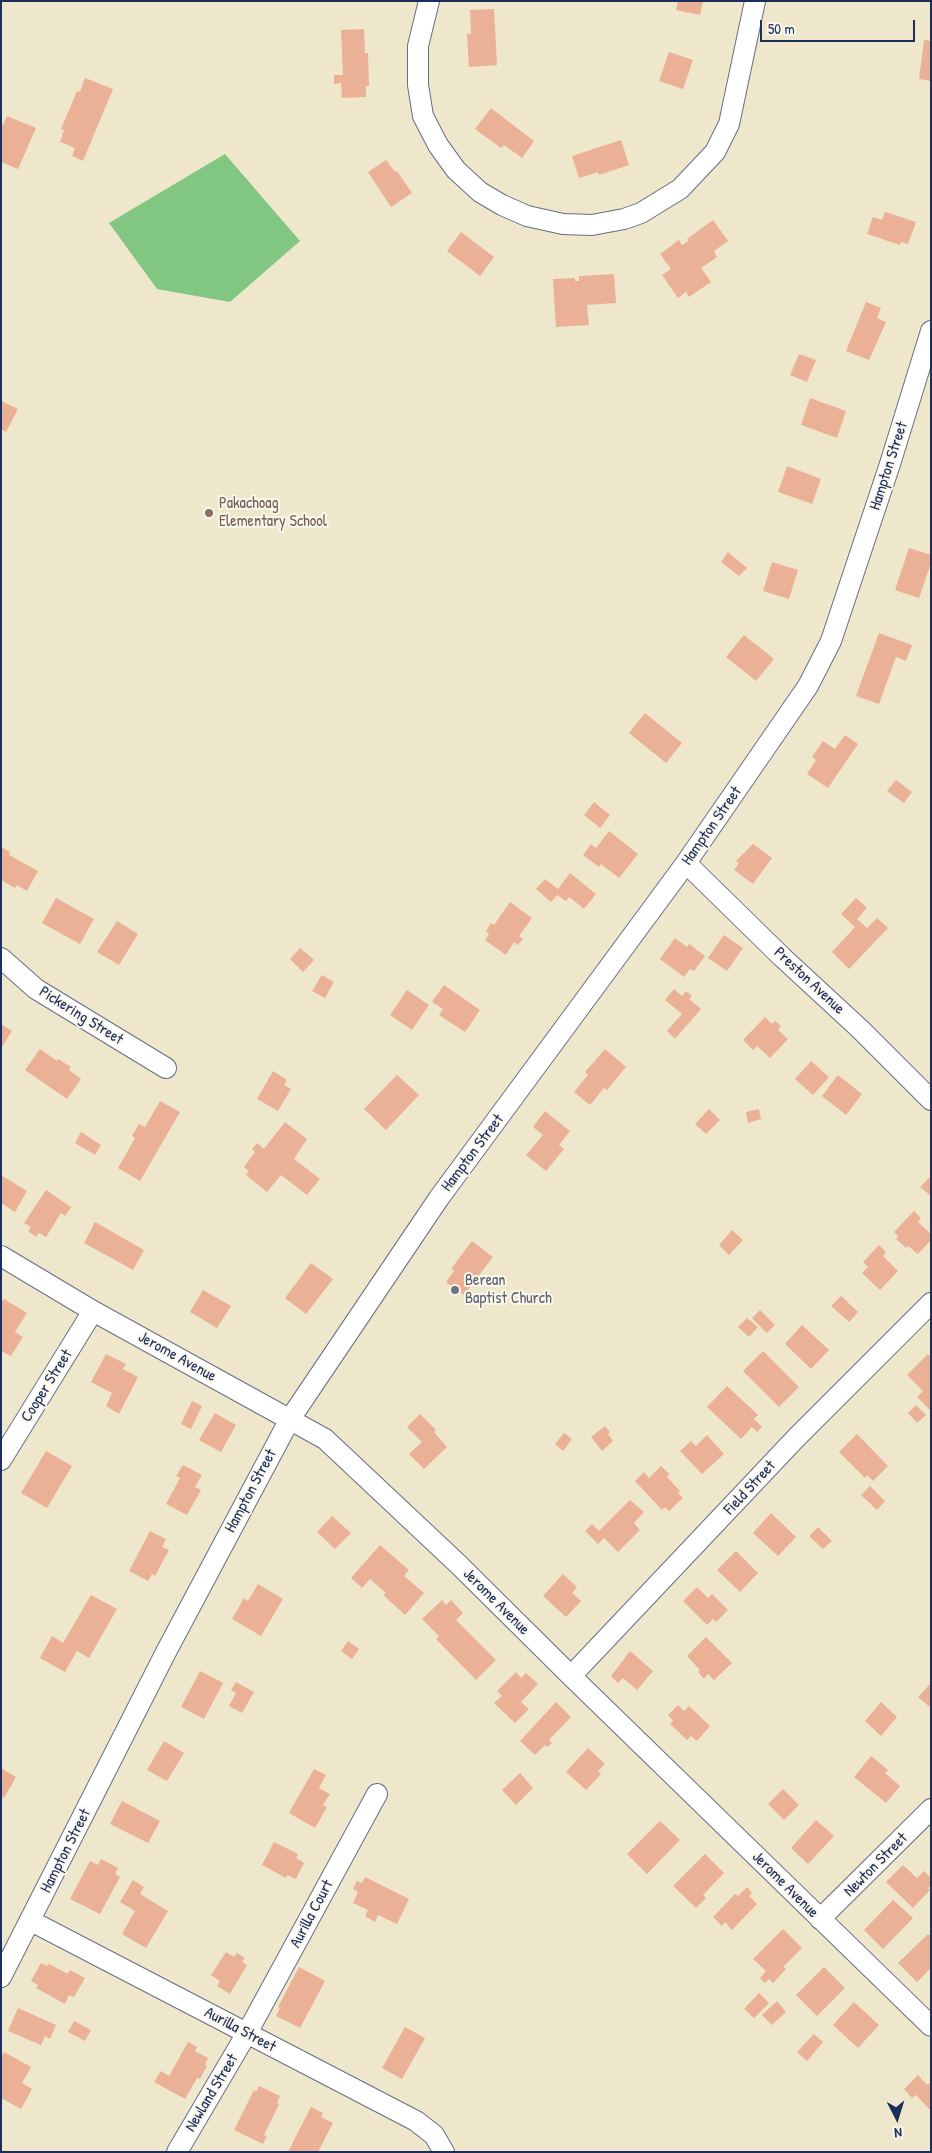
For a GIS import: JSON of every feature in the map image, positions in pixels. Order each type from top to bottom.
[{"type":"street","points":[[429,1],[418,46],[418,85],[424,116],[438,145],[456,170],[480,192],[502,205],[527,216],[563,224],[592,225],[641,213],[680,189],[716,152],[729,124],[755,1]]},
{"type":"street","name":"Hampton Street","points":[[1,1977],[166,1652],[290,1419],[439,1198],[686,863],[808,686],[831,641],[890,464],[931,331]]},
{"type":"street","name":"Preston Avenue","points":[[686,863],[782,957],[860,1029],[931,1100]]},
{"type":"street","name":"Pickering Street","points":[[1,958],[36,989],[166,1068]]},
{"type":"street","name":"Jerome Avenue","points":[[1,1256],[93,1311],[325,1439],[458,1564],[820,1920],[931,2026]]},
{"type":"street","name":"Field Street","points":[[571,1676],[797,1437],[931,1302]]},
{"type":"street","name":"Cooper Street","points":[[1,1460],[93,1311]]},
{"type":"street","name":"Aurilla Court","points":[[247,2033],[377,1794]]},
{"type":"street","name":"Newton Street","points":[[820,1920],[931,1809]]},
{"type":"street","name":"Aurilla Street","points":[[31,1921],[416,2121],[434,2135],[443,2150]]},
{"type":"street","name":"Newland Street","points":[[177,2152],[247,2033]]},
{"type":"green space","points":[[225,154],[300,241],[230,302],[157,289],[109,223]]},
{"type":"building","points":[[678,1],[703,1],[700,15],[676,10]]},
{"type":"building","points":[[494,9],[497,65],[469,67],[467,34],[471,34],[470,10]]},
{"type":"building","points":[[364,29],[365,53],[368,53],[369,86],[366,86],[366,97],[342,98],[341,83],[334,84],[334,75],[343,75],[341,30]]},
{"type":"building","points":[[924,40],[931,41],[931,81],[919,79]]},
{"type":"building","points":[[669,52],[693,60],[683,89],[659,81]]},
{"type":"building","points":[[85,78],[113,89],[83,161],[72,156],[75,148],[60,142],[64,130],[61,129],[77,91],[80,92]]},
{"type":"building","points":[[491,108],[534,141],[522,158],[504,145],[501,148],[475,129]]},
{"type":"building","points":[[7,116],[36,128],[18,169],[1,162],[1,129]]},
{"type":"building","points":[[621,140],[629,165],[599,175],[598,172],[579,178],[572,156]]},
{"type":"building","points":[[386,160],[395,172],[397,171],[412,193],[391,207],[368,172]]},
{"type":"building","points":[[885,212],[916,222],[908,244],[901,242],[900,245],[867,234],[873,217],[882,220]]},
{"type":"building","points":[[713,220],[728,241],[714,251],[717,257],[701,268],[711,282],[689,297],[686,292],[678,298],[662,275],[671,269],[660,254],[679,240],[682,245],[689,241],[687,239]]},
{"type":"building","points":[[461,232],[494,257],[480,276],[447,251]]},
{"type":"building","points":[[614,274],[616,303],[587,305],[589,325],[556,327],[553,279],[575,278],[575,281],[579,281],[579,276]]},
{"type":"building","points":[[866,302],[881,308],[877,318],[886,322],[869,360],[846,351]]},
{"type":"building","points":[[799,354],[816,360],[807,382],[790,375]]},
{"type":"building","points":[[810,398],[846,411],[837,438],[801,425]]},
{"type":"building","points":[[1,401],[18,409],[6,432],[1,429]]},
{"type":"building","points":[[787,466],[821,479],[812,504],[778,492]]},
{"type":"building","points":[[909,548],[931,555],[931,563],[919,598],[895,590]]},
{"type":"building","points":[[728,552],[747,568],[739,576],[721,562]]},
{"type":"building","points":[[772,562],[798,570],[789,599],[763,591]]},
{"type":"building","points":[[879,633],[912,645],[906,661],[896,657],[879,704],[856,696]]},
{"type":"building","points":[[744,635],[774,659],[756,681],[726,657]]},
{"type":"building","points":[[645,713],[682,743],[666,763],[629,733]]},
{"type":"building","points":[[845,735],[858,744],[828,788],[807,774],[816,760],[812,757],[823,741],[835,749]]},
{"type":"building","points":[[896,780],[912,792],[904,803],[887,791]]},
{"type":"building","points":[[594,802],[610,815],[600,828],[584,815]]},
{"type":"building","points":[[609,831],[638,854],[619,878],[601,864],[599,867],[583,855],[591,844],[596,848]]},
{"type":"building","points":[[753,844],[772,858],[753,884],[734,870],[739,863],[736,861]]},
{"type":"building","points":[[1,847],[10,852],[9,855],[38,871],[27,891],[17,885],[15,888],[1,880]]},
{"type":"building","points":[[570,873],[596,894],[584,909],[569,897],[566,901],[557,895],[551,902],[536,889],[545,879],[558,889]]},
{"type":"building","points":[[56,898],[94,919],[80,944],[42,923]]},
{"type":"building","points":[[856,898],[867,908],[857,919],[867,928],[877,918],[888,928],[849,969],[832,952],[855,927],[841,914]]},
{"type":"building","points":[[510,902],[532,918],[519,936],[523,939],[518,945],[514,942],[506,955],[485,940],[489,934],[486,931],[491,923],[494,925]]},
{"type":"building","points":[[117,921],[138,934],[119,965],[97,952]]},
{"type":"building","points":[[724,935],[743,948],[727,971],[708,958]]},
{"type":"building","points":[[675,938],[687,947],[689,944],[705,956],[694,971],[690,969],[684,977],[660,959]]},
{"type":"building","points":[[300,948],[314,960],[303,972],[290,959]]},
{"type":"building","points":[[322,975],[334,982],[325,998],[312,991]]},
{"type":"building","points":[[444,985],[480,1010],[465,1032],[439,1015],[443,1009],[432,1002]]},
{"type":"building","points":[[674,989],[682,996],[686,991],[692,996],[689,999],[701,1009],[675,1039],[667,1031],[682,1014],[665,1000]]},
{"type":"building","points":[[407,990],[429,1005],[412,1030],[390,1015]]},
{"type":"building","points":[[765,1017],[772,1024],[775,1021],[781,1026],[778,1030],[788,1039],[770,1058],[757,1046],[753,1050],[743,1040]]},
{"type":"building","points":[[1,1024],[12,1031],[1,1048]]},
{"type":"building","points":[[40,1049],[57,1061],[58,1059],[71,1067],[69,1070],[81,1079],[67,1099],[25,1070]]},
{"type":"building","points":[[605,1049],[626,1067],[607,1090],[604,1088],[590,1105],[574,1092],[588,1075],[585,1072]]},
{"type":"building","points":[[811,1061],[829,1077],[813,1095],[795,1079]]},
{"type":"building","points":[[273,1071],[287,1080],[284,1085],[291,1089],[278,1111],[257,1099]]},
{"type":"building","points":[[397,1075],[419,1095],[386,1130],[364,1109]]},
{"type":"building","points":[[838,1075],[862,1094],[846,1115],[822,1096]]},
{"type":"building","points":[[160,1101],[180,1112],[140,1181],[118,1168],[135,1138],[132,1136],[139,1124],[145,1127]]},
{"type":"building","points":[[709,1109],[720,1120],[706,1134],[695,1124]]},
{"type":"building","points":[[759,1109],[761,1119],[748,1123],[746,1112]]},
{"type":"building","points":[[545,1111],[570,1131],[559,1145],[564,1149],[546,1171],[526,1155],[543,1135],[533,1127]]},
{"type":"building","points":[[285,1122],[307,1139],[294,1159],[320,1179],[307,1195],[281,1175],[267,1192],[246,1175],[249,1171],[244,1167],[255,1152],[252,1149],[257,1143],[264,1149]]},
{"type":"building","points":[[81,1132],[101,1145],[95,1155],[75,1143]]},
{"type":"building","points":[[1,1175],[27,1191],[15,1212],[1,1203]]},
{"type":"building","points":[[931,1176],[931,1196],[920,1187]]},
{"type":"building","points":[[46,1190],[71,1207],[65,1216],[61,1213],[46,1237],[39,1233],[36,1237],[28,1231],[31,1227],[24,1223]]},
{"type":"building","points":[[914,1211],[921,1218],[918,1222],[931,1234],[931,1240],[918,1254],[908,1246],[906,1248],[896,1239],[898,1236],[894,1232]]},
{"type":"building","points":[[95,1222],[144,1250],[133,1270],[84,1243]]},
{"type":"building","points":[[732,1230],[743,1240],[729,1255],[719,1245]]},
{"type":"building","points":[[472,1241],[493,1257],[464,1295],[446,1282],[454,1271],[451,1269]]},
{"type":"building","points":[[879,1245],[886,1252],[883,1256],[898,1271],[880,1290],[862,1273],[868,1267],[863,1262]]},
{"type":"building","points":[[311,1263],[333,1279],[306,1314],[285,1298]]},
{"type":"building","points":[[203,1290],[231,1306],[217,1328],[190,1312]]},
{"type":"building","points":[[841,1296],[858,1312],[849,1322],[831,1306]]},
{"type":"building","points":[[4,1299],[27,1313],[15,1332],[23,1337],[11,1356],[1,1351],[1,1303]]},
{"type":"building","points":[[760,1310],[775,1325],[767,1333],[752,1318]]},
{"type":"building","points":[[747,1318],[758,1327],[749,1337],[738,1327]]},
{"type":"building","points":[[802,1325],[829,1350],[811,1369],[785,1344]]},
{"type":"building","points":[[763,1351],[799,1387],[779,1407],[743,1371]]},
{"type":"building","points":[[106,1354],[126,1364],[123,1369],[138,1377],[119,1414],[106,1406],[112,1393],[91,1382]]},
{"type":"building","points":[[928,1354],[931,1357],[931,1411],[917,1397],[923,1391],[907,1375]]},
{"type":"building","points":[[727,1386],[758,1415],[754,1419],[762,1427],[757,1432],[752,1427],[741,1439],[707,1407]]},
{"type":"building","points":[[192,1401],[202,1406],[191,1429],[181,1424]]},
{"type":"building","points":[[916,1405],[926,1415],[917,1423],[908,1413]]},
{"type":"building","points":[[215,1413],[236,1425],[221,1452],[199,1440]]},
{"type":"building","points":[[420,1414],[436,1430],[434,1432],[447,1447],[424,1469],[409,1454],[422,1442],[407,1427]]},
{"type":"building","points":[[605,1426],[610,1432],[608,1434],[613,1441],[602,1451],[591,1437]]},
{"type":"building","points":[[564,1433],[572,1439],[563,1451],[555,1444]]},
{"type":"building","points":[[857,1434],[888,1466],[873,1481],[867,1475],[865,1478],[839,1452]]},
{"type":"building","points":[[707,1435],[724,1454],[702,1474],[680,1451],[691,1441],[696,1446]]},
{"type":"building","points":[[46,1451],[72,1466],[47,1508],[21,1493]]},
{"type":"building","points":[[183,1465],[202,1475],[195,1487],[201,1490],[187,1515],[166,1504],[180,1478],[176,1476]]},
{"type":"building","points":[[661,1466],[669,1474],[667,1477],[680,1491],[678,1493],[683,1498],[669,1511],[665,1507],[662,1510],[635,1481],[644,1472],[649,1478]]},
{"type":"building","points":[[870,1486],[885,1501],[877,1510],[861,1495]]},
{"type":"building","points":[[630,1500],[644,1512],[634,1523],[640,1530],[618,1552],[604,1538],[598,1544],[585,1531],[592,1524],[599,1531]]},
{"type":"building","points":[[771,1513],[796,1537],[778,1556],[753,1533]]},
{"type":"building","points":[[332,1516],[351,1533],[335,1549],[317,1532]]},
{"type":"building","points":[[818,1527],[832,1541],[823,1549],[809,1536]]},
{"type":"building","points":[[150,1531],[166,1539],[162,1547],[169,1550],[155,1576],[152,1574],[148,1581],[129,1571]]},
{"type":"building","points":[[380,1545],[409,1570],[404,1576],[424,1593],[405,1615],[383,1595],[386,1593],[370,1579],[362,1588],[351,1578]]},
{"type":"building","points":[[736,1551],[758,1573],[740,1592],[717,1570]]},
{"type":"building","points":[[563,1574],[577,1587],[572,1593],[581,1601],[566,1617],[543,1596]]},
{"type":"building","points":[[258,1584],[283,1599],[261,1636],[232,1619],[244,1598],[248,1601]]},
{"type":"building","points":[[697,1587],[708,1598],[712,1594],[728,1610],[716,1622],[713,1619],[707,1625],[683,1601]]},
{"type":"building","points":[[91,1595],[117,1609],[89,1658],[77,1651],[65,1672],[40,1658],[52,1636],[63,1643]]},
{"type":"building","points":[[442,1600],[446,1605],[451,1600],[463,1613],[456,1620],[496,1660],[476,1680],[436,1639],[439,1636],[422,1619]]},
{"type":"building","points":[[706,1637],[732,1663],[714,1680],[708,1674],[704,1679],[698,1672],[700,1670],[687,1656]]},
{"type":"building","points":[[348,1641],[359,1649],[352,1659],[341,1651]]},
{"type":"building","points":[[630,1651],[653,1671],[637,1690],[623,1678],[618,1683],[611,1676]]},
{"type":"building","points":[[200,1671],[223,1683],[204,1719],[181,1707]]},
{"type":"building","points":[[516,1672],[521,1678],[526,1673],[538,1684],[521,1702],[529,1709],[515,1723],[494,1703],[502,1696],[497,1691]]},
{"type":"building","points":[[236,1682],[254,1692],[242,1713],[229,1706],[236,1693],[231,1690]]},
{"type":"building","points":[[931,1683],[931,1708],[918,1697]]},
{"type":"building","points":[[556,1702],[571,1717],[549,1740],[552,1743],[547,1747],[545,1745],[535,1755],[520,1741]]},
{"type":"building","points":[[881,1702],[897,1717],[881,1736],[865,1721]]},
{"type":"building","points":[[678,1705],[684,1711],[689,1706],[710,1726],[697,1741],[691,1736],[687,1740],[670,1724],[673,1721],[668,1715]]},
{"type":"building","points":[[164,1741],[184,1753],[167,1781],[147,1770]]},
{"type":"building","points":[[588,1748],[605,1764],[598,1771],[601,1774],[586,1790],[566,1772]]},
{"type":"building","points":[[871,1756],[888,1770],[885,1773],[900,1786],[886,1803],[854,1777]]},
{"type":"building","points":[[1,1768],[16,1777],[4,1798],[1,1796]]},
{"type":"building","points":[[314,1769],[326,1775],[319,1788],[330,1794],[323,1805],[327,1807],[315,1828],[289,1813]]},
{"type":"building","points":[[520,1773],[533,1788],[516,1805],[502,1790]]},
{"type":"building","points":[[783,1789],[799,1805],[784,1820],[768,1804]]},
{"type":"building","points":[[122,1801],[160,1821],[148,1843],[110,1824]]},
{"type":"building","points":[[816,1820],[834,1836],[808,1864],[791,1848]]},
{"type":"building","points":[[660,1821],[680,1840],[647,1874],[627,1854]]},
{"type":"building","points":[[274,1842],[298,1854],[296,1858],[304,1863],[296,1879],[287,1875],[286,1878],[262,1865]]},
{"type":"building","points":[[705,1854],[724,1873],[703,1895],[706,1898],[696,1908],[673,1886]]},
{"type":"building","points":[[101,1859],[118,1868],[115,1874],[120,1877],[100,1914],[70,1899],[90,1861],[98,1865]]},
{"type":"building","points":[[903,1865],[917,1878],[924,1871],[931,1878],[931,1885],[928,1888],[930,1890],[913,1908],[886,1882]]},
{"type":"building","points":[[365,1877],[409,1899],[397,1924],[378,1915],[375,1922],[365,1916],[368,1910],[353,1903],[358,1892],[353,1889],[357,1881],[362,1883]]},
{"type":"building","points":[[133,1880],[144,1887],[140,1894],[168,1911],[146,1948],[122,1934],[135,1911],[120,1902]]},
{"type":"building","points":[[747,1887],[752,1893],[749,1896],[757,1904],[732,1930],[725,1922],[722,1926],[713,1917],[735,1894],[738,1896]]},
{"type":"building","points":[[893,1900],[913,1918],[883,1949],[864,1930]]},
{"type":"building","points":[[783,1929],[802,1948],[783,1967],[786,1969],[773,1983],[769,1979],[765,1983],[760,1978],[766,1971],[753,1959]]},
{"type":"building","points":[[928,1934],[931,1936],[931,1968],[917,1982],[898,1963]]},
{"type":"building","points":[[226,1952],[234,1957],[237,1953],[245,1958],[242,1962],[247,1965],[230,1994],[217,1986],[220,1981],[211,1975]]},
{"type":"building","points":[[41,1963],[47,1966],[49,1964],[68,1974],[70,1970],[85,1978],[74,1997],[69,1995],[65,2004],[36,1988],[38,1985],[31,1981]]},
{"type":"building","points":[[299,1967],[325,1981],[300,2028],[276,2016],[280,2008],[278,2007]]},
{"type":"building","points":[[824,1967],[845,1988],[817,2016],[796,1995]]},
{"type":"building","points":[[759,1993],[769,2003],[754,2018],[744,2009]]},
{"type":"building","points":[[777,2001],[786,2012],[772,2025],[762,2015]]},
{"type":"building","points":[[854,2002],[879,2025],[858,2048],[833,2025]]},
{"type":"building","points":[[18,2008],[56,2025],[50,2039],[45,2036],[41,2045],[8,2031]]},
{"type":"building","points":[[74,2021],[91,2030],[85,2041],[68,2032]]},
{"type":"building","points":[[405,2027],[425,2038],[402,2079],[382,2068]]},
{"type":"building","points":[[814,2034],[823,2042],[807,2061],[797,2052]]},
{"type":"building","points":[[188,2042],[197,2047],[195,2051],[208,2058],[205,2065],[207,2066],[200,2079],[197,2078],[185,2099],[154,2082],[161,2071],[169,2076]]},
{"type":"building","points":[[4,2052],[31,2067],[22,2083],[32,2089],[21,2109],[1,2098],[1,2057]]},
{"type":"building","points":[[918,2075],[927,2085],[931,2082],[931,2111],[916,2095],[912,2098],[904,2089]]},
{"type":"building","points":[[259,2086],[280,2096],[277,2103],[279,2104],[264,2135],[267,2136],[263,2144],[234,2130],[254,2090],[256,2092]]},
{"type":"building","points":[[311,2107],[323,2113],[321,2117],[333,2123],[318,2152],[288,2152]]},
{"type":"place","name":"Pakachoag Elementary School","points":[[209,513]]},
{"type":"place","name":"Berean Baptist Church","points":[[455,1290]]}]
